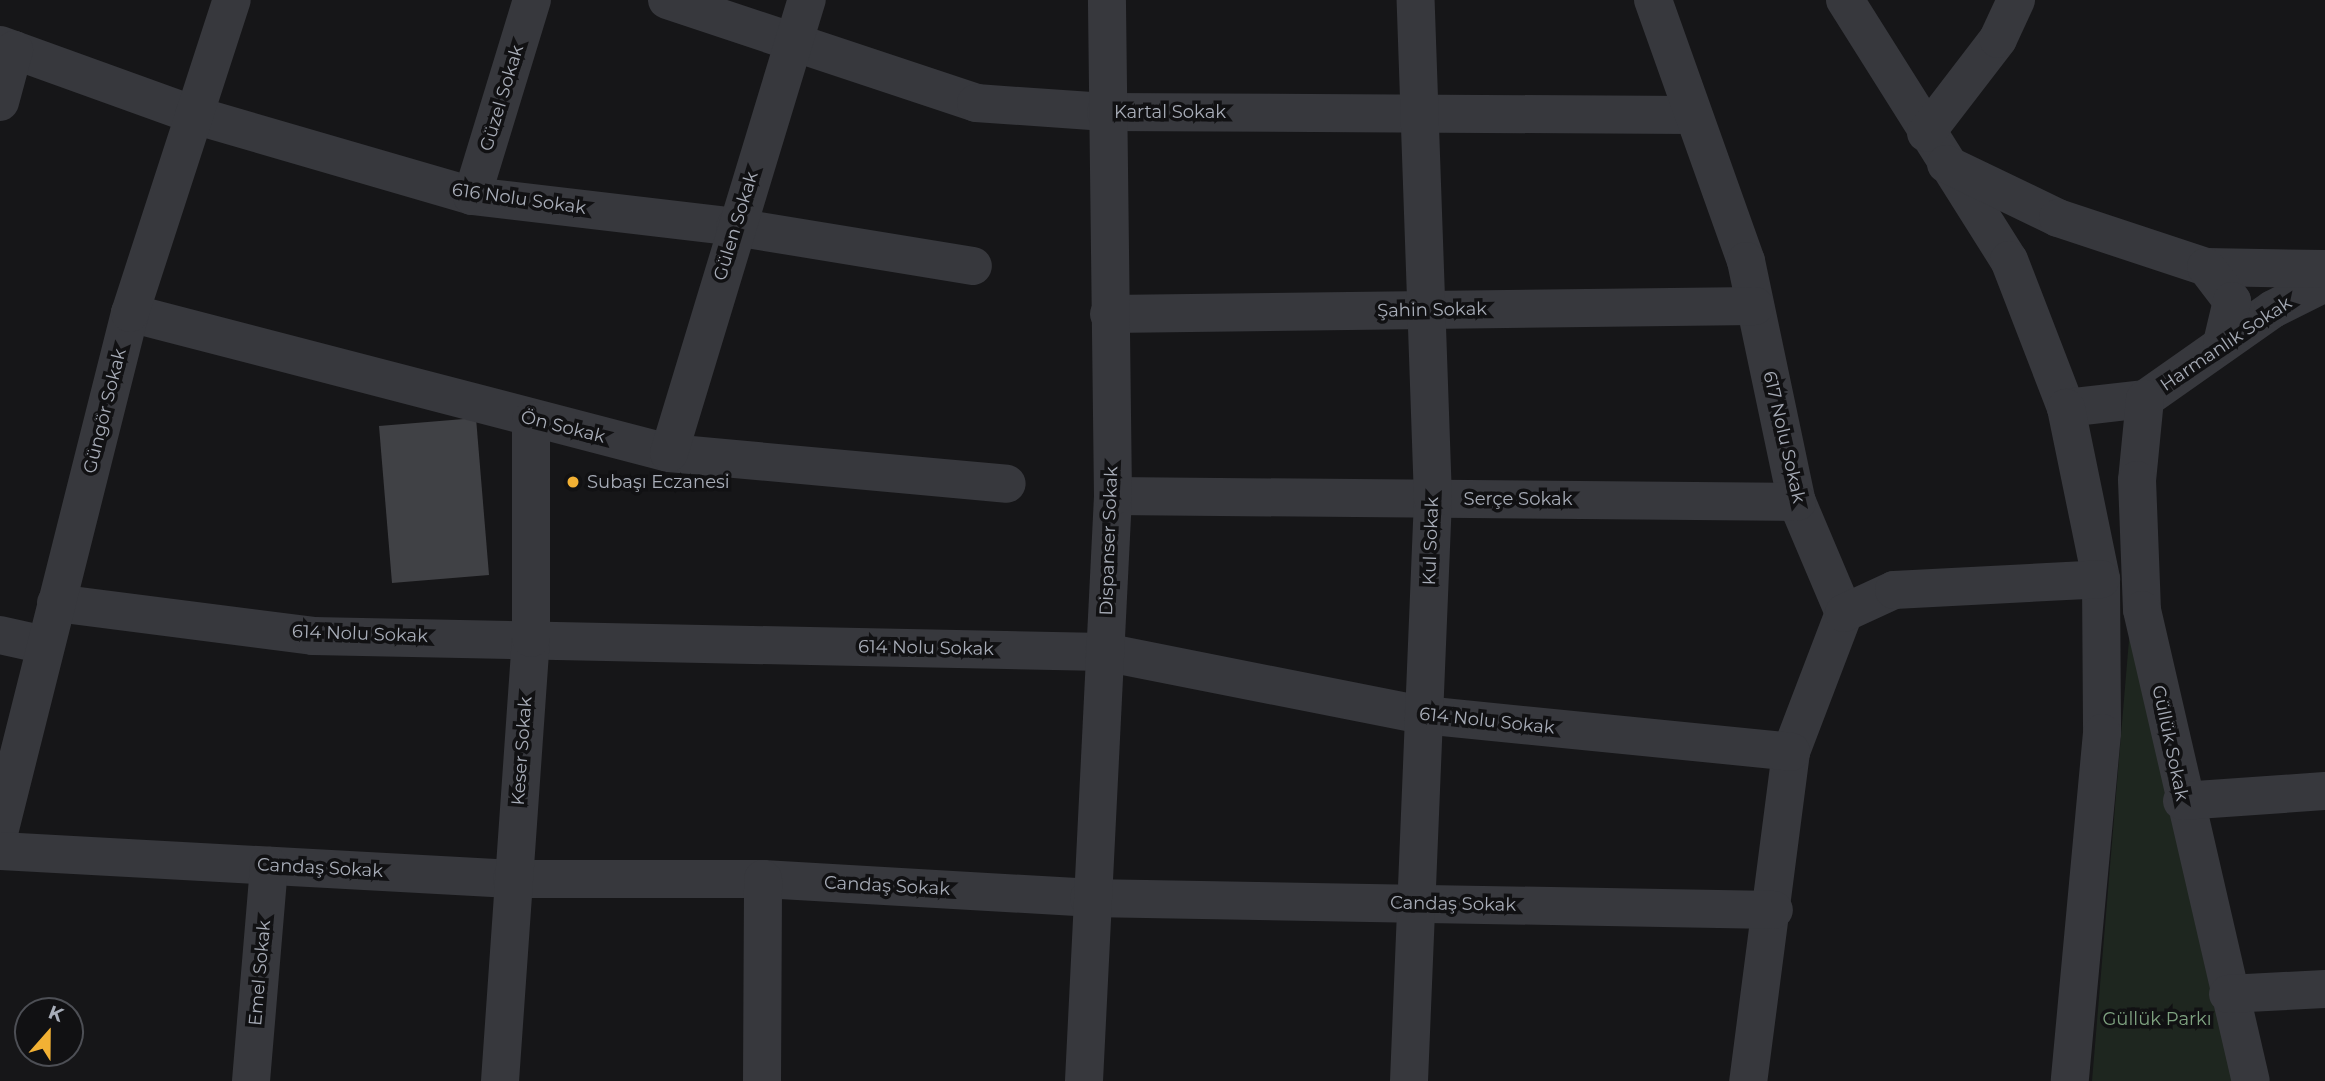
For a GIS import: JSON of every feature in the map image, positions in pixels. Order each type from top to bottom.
[{"type":"street","name":"Güngör Sokak","points":[[0,829],[130,313],[232,0]]},
{"type":"street","name":"Güzel Sokak","points":[[472,196],[532,0]]},
{"type":"street","name":"Kartal Sokak","points":[[667,0],[792,46],[976,103],[1106,111],[1691,115]]},
{"type":"street","name":"Gülen Sokak","points":[[669,453],[735,227],[807,0]]},
{"type":"street","name":"Dispanser Sokak","points":[[1084,1081],[1089,898],[1113,496],[1106,111],[1107,0]]},
{"type":"street","name":"Kul Sokak","points":[[1409,1081],[1433,499],[1416,0]]},
{"type":"street","name":"617 Nolu Sokak","points":[[1653,0],[1691,115],[1745,261],[1797,502],[1843,612]]},
{"type":"street","points":[[1845,0],[1935,148],[2009,260],[2066,408],[2101,579],[2102,733],[2070,1081]]},
{"type":"street","points":[[1935,148],[1998,39],[2015,0]]},
{"type":"street","name":"616 Nolu Sokak","points":[[7,48],[194,115],[472,196],[735,227],[973,266]]},
{"type":"street","points":[[0,102],[7,48]]},
{"type":"street","name":"Harmanlık Sokak","points":[[1935,148],[2057,218],[2206,267],[2325,269]]},
{"type":"street","points":[[2009,260],[2057,218]]},
{"type":"street","points":[[2206,267],[2232,301],[2222,343]]},
{"type":"street","name":"Harmanlık Sokak","points":[[2066,408],[2145,399],[2222,343],[2325,283]]},
{"type":"street","name":"Şahin Sokak","points":[[1109,314],[1755,306]]},
{"type":"street","name":"Ön Sokak","points":[[130,313],[531,420],[669,453],[1007,484]]},
{"type":"street","name":"Güllük Sokak","points":[[2145,399],[2137,480],[2142,610],[2182,801],[2251,1081]]},
{"type":"street","name":"Keser Sokak","points":[[500,1081],[512,879],[531,638],[531,420]]},
{"type":"street","name":"Serçe Sokak","points":[[1113,496],[1797,502]]},
{"type":"street","points":[[1748,1081],[1774,910],[1791,752],[1843,612],[1894,590],[2101,579]]},
{"type":"street","name":"614 Nolu Sokak","points":[[56,603],[313,636],[531,638],[1104,652],[1423,715],[1791,752]]},
{"type":"street","points":[[0,635],[45,645]]},
{"type":"street","points":[[2182,801],[2325,791]]},
{"type":"street","name":"Candaş Sokak","points":[[0,851],[512,879],[763,879],[1089,898],[1774,910]]},
{"type":"street","name":"Emel Sokak","points":[[251,1081],[269,866]]},
{"type":"street","points":[[762,1081],[763,879]]},
{"type":"street","points":[[2228,994],[2325,989]]},
{"type":"green space","name":"Güllük Parkı","points":[[2130,628],[2233,1081],[2092,1081]]},
{"type":"building","points":[[476,418],[489,575],[392,583],[379,426]]},
{"type":"place","name":"Subaşı Eczanesi","points":[[573,482]]}]
